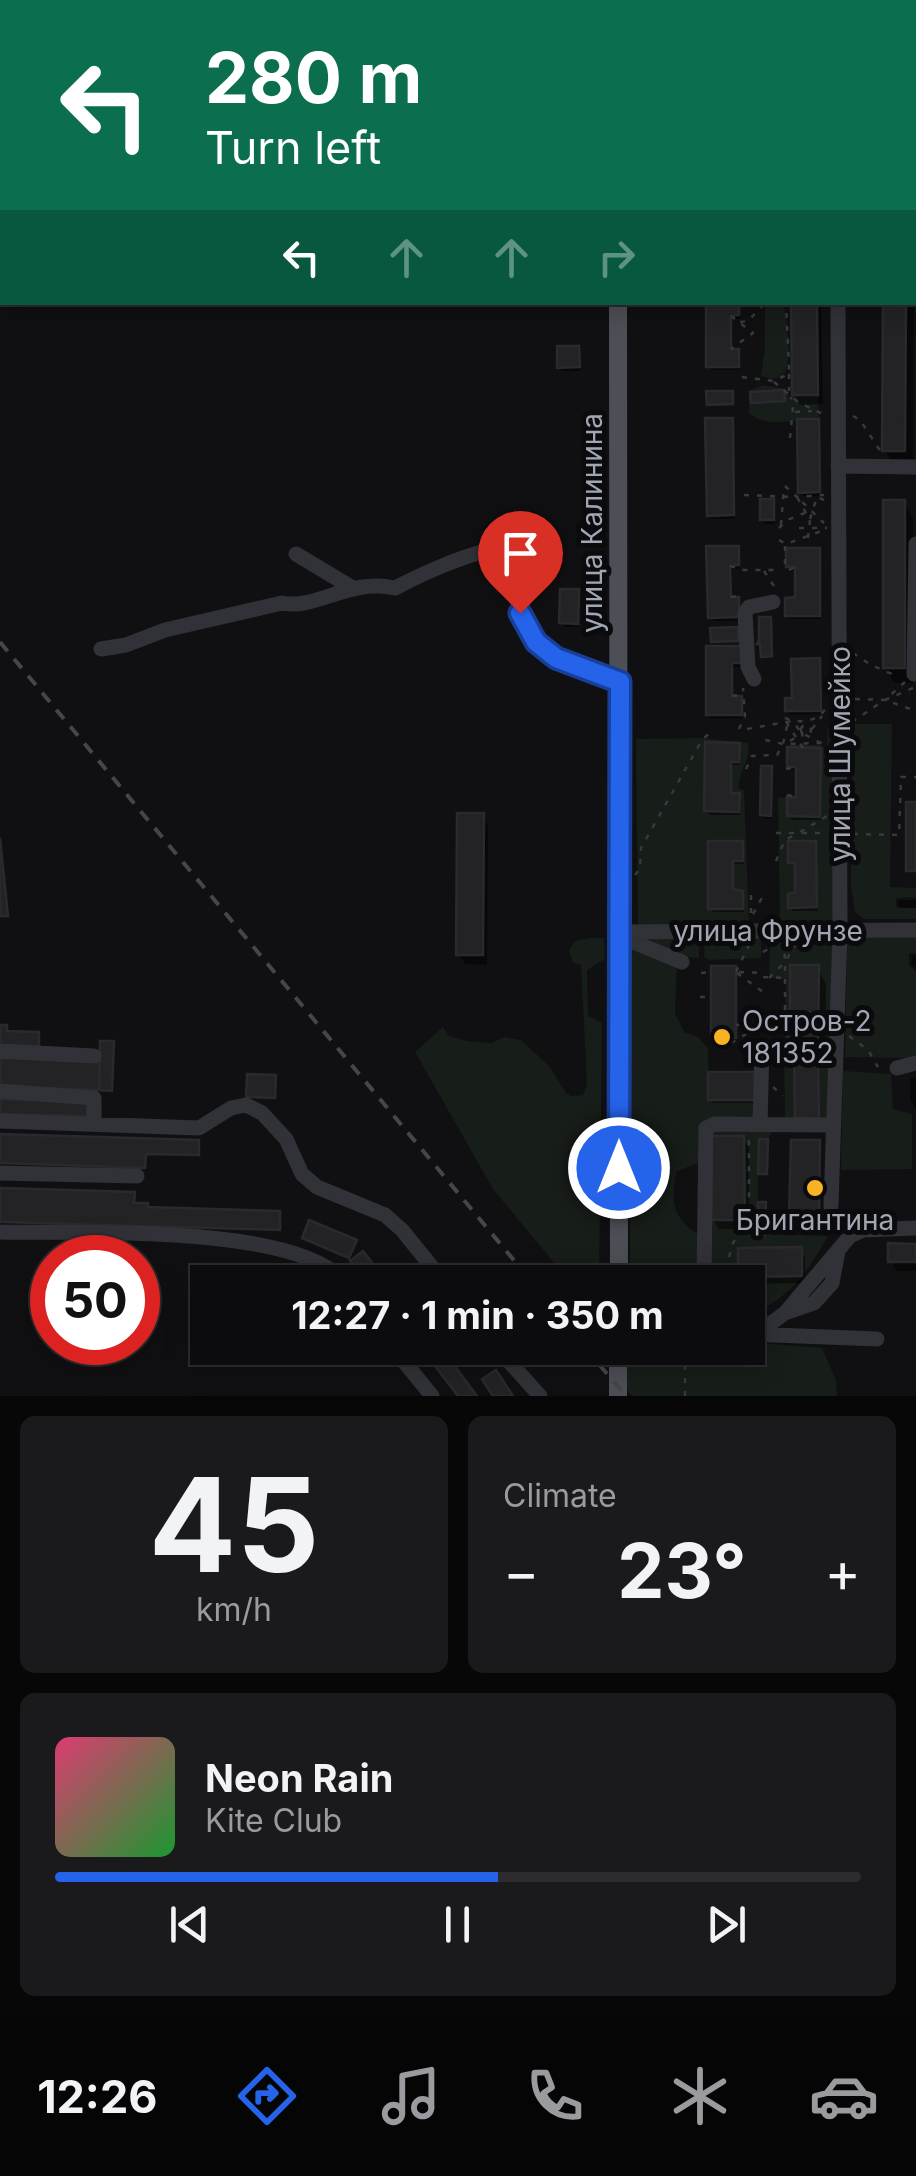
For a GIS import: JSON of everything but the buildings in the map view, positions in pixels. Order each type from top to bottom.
[{"type":"main road","name":"улица Калинина","points":[[618,305],[619,1265]]},
{"type":"main road","points":[[618,1365],[618,1396]]},
{"type":"street","name":"улица Шумейко","points":[[832,1206],[840,931],[838,466],[833,410],[838,305]]},
{"type":"street","points":[[838,466],[916,467]]},
{"type":"street","points":[[915,681],[916,544]]},
{"type":"street","points":[[101,650],[165,630],[282,603],[314,600],[351,587],[374,584],[395,588],[430,569],[498,549],[511,550],[524,560],[516,592],[520,613],[536,642],[556,658],[620,682]]},
{"type":"street","points":[[296,554],[351,587]]},
{"type":"street","points":[[749,680],[745,613],[749,607],[776,599]]},
{"type":"street","name":"улица Фрунзе","points":[[619,934],[751,926],[783,931],[916,930]]},
{"type":"street","points":[[619,934],[682,962]]},
{"type":"street","points":[[754,1124],[762,1047]]},
{"type":"street","points":[[0,1051],[94,1056]]},
{"type":"street","points":[[897,1068],[916,1063]]},
{"type":"street","points":[[0,1091],[94,1098],[94,1124]]},
{"type":"street","points":[[0,1121],[199,1128],[231,1108],[246,1105],[262,1113],[286,1139],[302,1174],[317,1186],[385,1215],[430,1265]]},
{"type":"street","points":[[704,1265],[706,1128],[715,1124],[832,1125]]},
{"type":"street","points":[[0,1173],[138,1176]]},
{"type":"street","points":[[765,1325],[784,1312],[850,1236],[863,1230],[916,1228]]},
{"type":"street","points":[[0,1232],[229,1238],[312,1257],[322,1265]]},
{"type":"street","points":[[765,1335],[877,1339]]},
{"type":"street","points":[[407,1365],[432,1396]]},
{"type":"street","points":[[512,1365],[540,1396]]},
{"type":"path","points":[[738,322],[748,321],[763,305]]},
{"type":"path","points":[[787,305],[790,394],[796,412],[790,438]]},
{"type":"path","points":[[731,316],[753,333],[731,349]]},
{"type":"path","points":[[742,377],[773,381],[783,378],[789,368]]},
{"type":"path","points":[[773,381],[814,410]]},
{"type":"path","points":[[796,412],[806,406]]},
{"type":"path","points":[[796,412],[833,410],[860,420],[885,454]]},
{"type":"path","points":[[828,491],[816,497],[808,512],[780,526],[785,486],[808,512],[828,528]]},
{"type":"path","points":[[744,495],[816,497],[828,502]]},
{"type":"path","points":[[808,512],[808,538]]},
{"type":"path","points":[[799,528],[828,528]]},
{"type":"path","points":[[779,540],[786,544],[828,528]]},
{"type":"path","points":[[786,544],[787,570],[796,567]]},
{"type":"path","points":[[730,566],[779,570]]},
{"type":"path","points":[[762,570],[770,576],[776,599]]},
{"type":"path","points":[[731,598],[745,596]]},
{"type":"path","points":[[839,645],[896,677],[915,681]]},
{"type":"path","points":[[732,696],[749,680]]},
{"type":"path","points":[[739,730],[745,716],[749,680]]},
{"type":"path","points":[[840,732],[915,681]]},
{"type":"path","points":[[885,700],[916,711]]},
{"type":"path","points":[[803,745],[823,714]]},
{"type":"path","points":[[803,745],[800,728],[819,720]]},
{"type":"path","points":[[748,730],[792,721],[802,734]]},
{"type":"path","points":[[784,744],[786,723]]},
{"type":"path","points":[[807,724],[810,733],[827,750]]},
{"type":"path","points":[[632,881],[640,869],[641,848],[702,740],[714,729]]},
{"type":"path","points":[[746,769],[752,756],[776,755],[784,744],[810,733]]},
{"type":"path","points":[[761,739],[803,745],[821,742]]},
{"type":"path","points":[[786,770],[796,767]]},
{"type":"path","points":[[776,833],[898,834],[901,777],[916,778]]},
{"type":"path","points":[[787,795],[796,797]]},
{"type":"path","points":[[776,861],[786,840],[827,816]]},
{"type":"path","points":[[736,972],[749,945],[751,894]]},
{"type":"path","points":[[751,926],[757,903],[764,894]]},
{"type":"path","points":[[783,931],[785,1049]]},
{"type":"path","points":[[769,978],[796,943],[814,931]]},
{"type":"path","points":[[701,972],[711,972]]},
{"type":"path","points":[[736,972],[786,978]]},
{"type":"path","points":[[736,972],[763,992]]},
{"type":"path","points":[[700,997],[711,997]]},
{"type":"path","points":[[837,1022],[868,1050],[878,1067]]},
{"type":"path","points":[[736,1024],[783,1025]]},
{"type":"path","points":[[731,1043],[762,1024]]},
{"type":"path","points":[[786,1037],[806,1049]]},
{"type":"path","points":[[727,1265],[734,1243],[749,1218],[754,1124]]},
{"type":"path","points":[[684,1396],[685,1365]]},
{"type":"shaded area","points":[[765,305],[783,305],[788,356],[782,375],[773,379],[761,376]]},
{"type":"shaded area","points":[[763,385],[786,389],[790,398],[818,395],[819,419],[773,422],[756,418],[749,413],[749,391]]},
{"type":"shaded area","points":[[853,724],[892,724],[890,887],[916,888],[916,897],[896,898],[896,907],[916,908],[916,919],[864,919],[855,912],[851,887]]},
{"type":"shaded area","points":[[828,727],[838,727],[837,924],[780,925],[778,798],[787,797],[787,816],[820,816],[821,748],[787,747],[821,745],[827,750]],"holes":[[[788,841],[816,841],[817,907],[788,907],[788,894],[795,894],[794,863],[788,862]]]},
{"type":"shaded area","points":[[701,738],[748,743],[739,789],[744,790],[749,927],[638,926],[636,739]],"holes":[[[706,742],[739,743],[739,761],[731,762],[731,793],[740,793],[739,812],[705,811]],[[709,841],[743,841],[733,861],[733,891],[708,908]]]},
{"type":"shaded area","points":[[770,936],[835,937],[830,1035],[822,1047],[789,1046],[785,1037],[786,979],[769,978]],"holes":[[[791,965],[817,1040],[790,1039]]]},
{"type":"shaded area","points":[[847,936],[916,937],[916,953],[909,953],[909,966],[916,967],[916,1058],[845,1057]]},
{"type":"shaded area","points":[[761,937],[761,958],[704,957],[705,938]]},
{"type":"shaded area","points":[[604,938],[605,959],[587,970],[588,1016],[602,1023],[599,1265],[556,1265],[493,1189],[415,1052],[443,1027],[449,1036],[467,1041],[492,1043],[504,1037],[521,1040],[550,1067],[566,1093],[583,1095],[587,1084],[581,965],[573,963],[569,950],[575,941]]},
{"type":"shaded area","points":[[699,938],[699,958],[677,957],[675,1013],[684,1032],[698,1037],[708,1048],[708,1099],[755,1100],[756,1126],[775,1127],[768,1139],[759,1139],[757,1234],[828,1236],[795,1284],[765,1307],[765,1265],[630,1265],[629,939]],"holes":[[[711,1136],[744,1136],[745,1219]],[[704,1161],[704,1237],[686,1225],[674,1202],[677,1171]]]},
{"type":"shaded area","points":[[828,1053],[830,1119],[791,1123],[785,1117],[784,1055]]},
{"type":"shaded area","points":[[843,1071],[891,1074],[893,1109],[912,1114],[912,1169],[841,1170]]},
{"type":"shaded area","points":[[765,1343],[822,1348],[836,1380],[837,1396],[632,1396],[625,1388],[626,1365],[765,1365]]},
{"type":"railway","points":[[0,642],[518,1265]]},
{"type":"railway","points":[[600,1365],[626,1396]]},
{"type":"place","name":"Остров-2 181352","points":[[722,1037]]},
{"type":"place","name":"Бригантина","points":[[815,1188]]},
{"type":"route","points":[[520,613],[536,642],[556,658],[620,682],[619,1168]]}]
